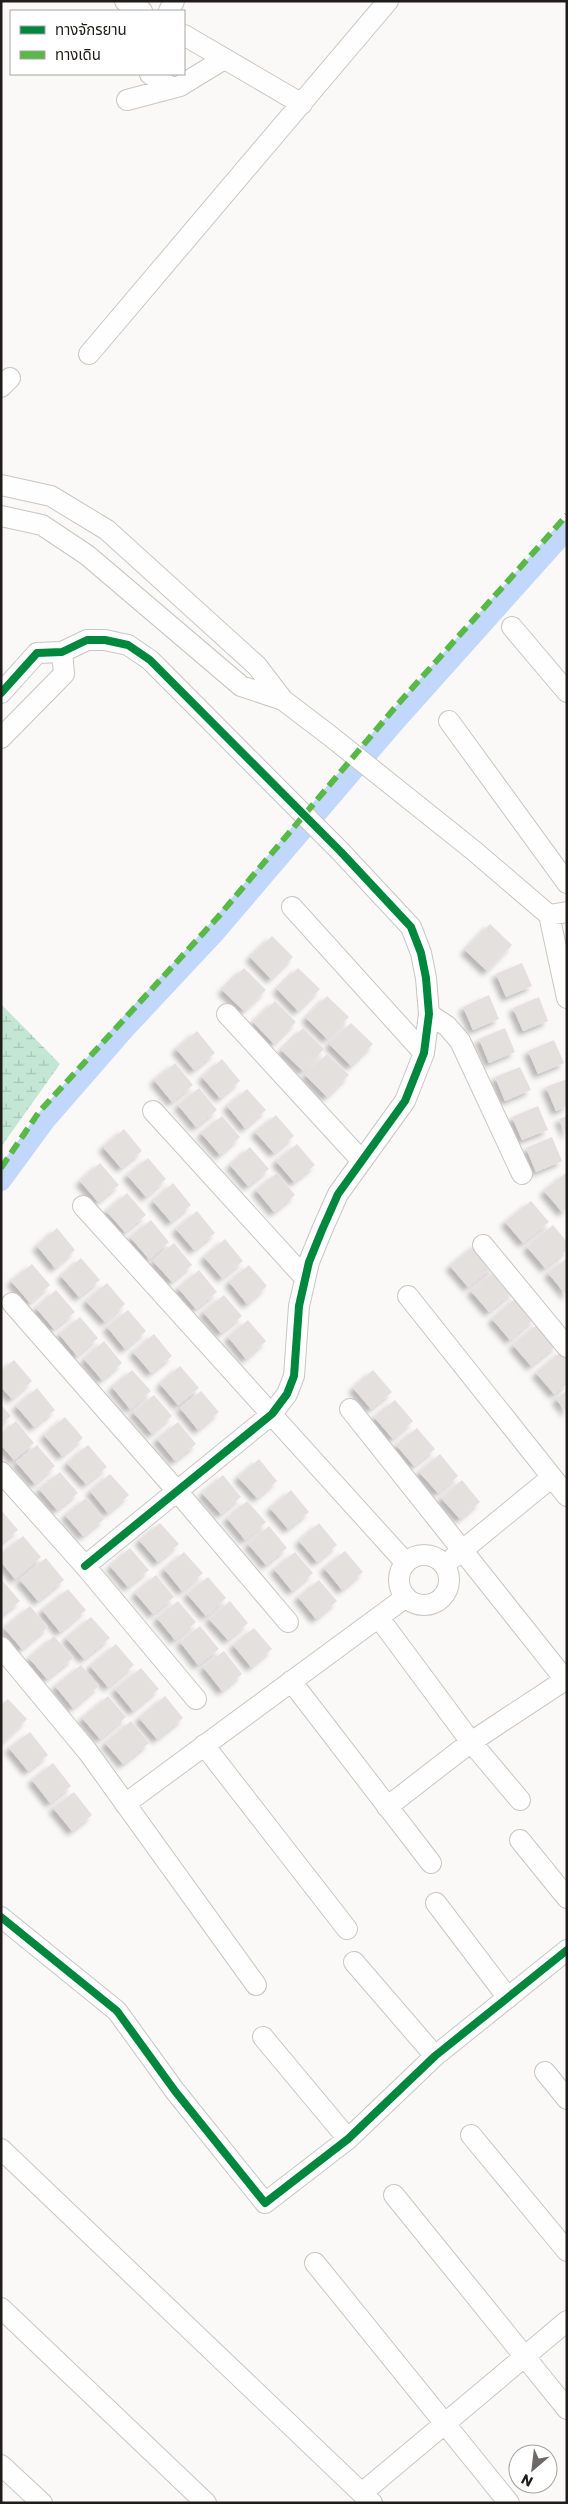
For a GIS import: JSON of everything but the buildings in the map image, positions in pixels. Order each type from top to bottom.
[{"type":"street","points":[[125,1],[140,10]]},
{"type":"street","points":[[89,354],[388,1]]},
{"type":"street","points":[[185,36],[302,104]]},
{"type":"street","points":[[127,100],[172,88],[195,78],[224,59]]},
{"type":"street","points":[[152,75],[172,88]]},
{"type":"street","points":[[1,485],[51,496],[107,530],[257,666],[283,700],[558,914],[567,998]]},
{"type":"street","points":[[1,516],[42,525],[88,555],[242,686],[283,700]]},
{"type":"street","points":[[88,555],[107,530]]},
{"type":"street","points":[[512,627],[567,692]]},
{"type":"street","points":[[1,693],[37,653],[62,652],[87,640],[105,640],[128,645],[150,660],[340,852],[411,927],[421,953],[426,978],[429,1014],[424,1053],[405,1101],[338,1194],[309,1262],[299,1306],[294,1376],[287,1394],[272,1414],[85,1566]]},
{"type":"street","points":[[1,738],[64,674],[62,652]]},
{"type":"street","points":[[449,721],[567,883]]},
{"type":"street","points":[[292,907],[424,1053]]},
{"type":"street","points":[[227,1014],[362,1161]]},
{"type":"street","points":[[429,1014],[447,1026],[460,1041],[522,1174]]},
{"type":"street","points":[[153,1111],[305,1278]]},
{"type":"street","points":[[83,1206],[405,1562]]},
{"type":"street","points":[[483,1245],[567,1348]]},
{"type":"street","points":[[408,1296],[567,1496]]},
{"type":"street","points":[[12,1302],[177,1490],[288,1622]]},
{"type":"street","points":[[350,1409],[462,1551],[564,1674],[471,1742],[387,1807]]},
{"type":"street","points":[[1,1472],[85,1566],[196,1699]]},
{"type":"street","points":[[444,1564],[552,1477]]},
{"type":"street","points":[[418,1555],[432,1556],[444,1564],[450,1577],[447,1591],[437,1602],[423,1605],[406,1597],[400,1589],[399,1575],[405,1562],[418,1555]]},
{"type":"street","points":[[125,1804],[406,1597]]},
{"type":"street","points":[[379,1618],[471,1742],[520,1800]]},
{"type":"street","points":[[1,1647],[88,1752],[256,1985]]},
{"type":"street","points":[[291,1681],[431,1863]]},
{"type":"street","points":[[204,1745],[347,1928]]},
{"type":"street","points":[[520,1840],[567,1898]]},
{"type":"street","points":[[436,1903],[508,1998]]},
{"type":"street","points":[[1,1917],[117,2010],[175,2091],[265,2203],[348,2139],[435,2056],[567,1950]]},
{"type":"street","points":[[354,1962],[435,2056]]},
{"type":"street","points":[[264,2037],[348,2139]]},
{"type":"street","points":[[545,2072],[567,2098]]},
{"type":"street","points":[[471,2135],[567,2251]]},
{"type":"street","points":[[1,2150],[367,2498],[444,2423],[567,2321]]},
{"type":"street","points":[[394,2195],[567,2409]]},
{"type":"street","points":[[315,2263],[508,2503]]},
{"type":"street","points":[[1,2308],[201,2501]]},
{"type":"street","points":[[1,2465],[42,2503]]},
{"type":"green space","points":[[1,1004],[60,1064],[1,1147]]},
{"type":"waterway","points":[[1,1181],[45,1121],[126,1028],[214,934],[395,722],[567,530]]},
{"type":"marked path","points":[[1,1168],[39,1112],[218,917],[398,704],[567,515]]},
{"type":"cycle path","points":[[1,693],[37,653],[62,652],[87,640],[105,640],[128,645],[150,660],[341,852],[411,927],[421,953],[426,978],[429,1014],[424,1053],[405,1101],[338,1194],[309,1262],[299,1306],[294,1376],[287,1394],[272,1414],[85,1566]]},
{"type":"cycle path","points":[[1,1917],[117,2011],[175,2091],[265,2203],[348,2139],[435,2056],[567,1950]]}]
